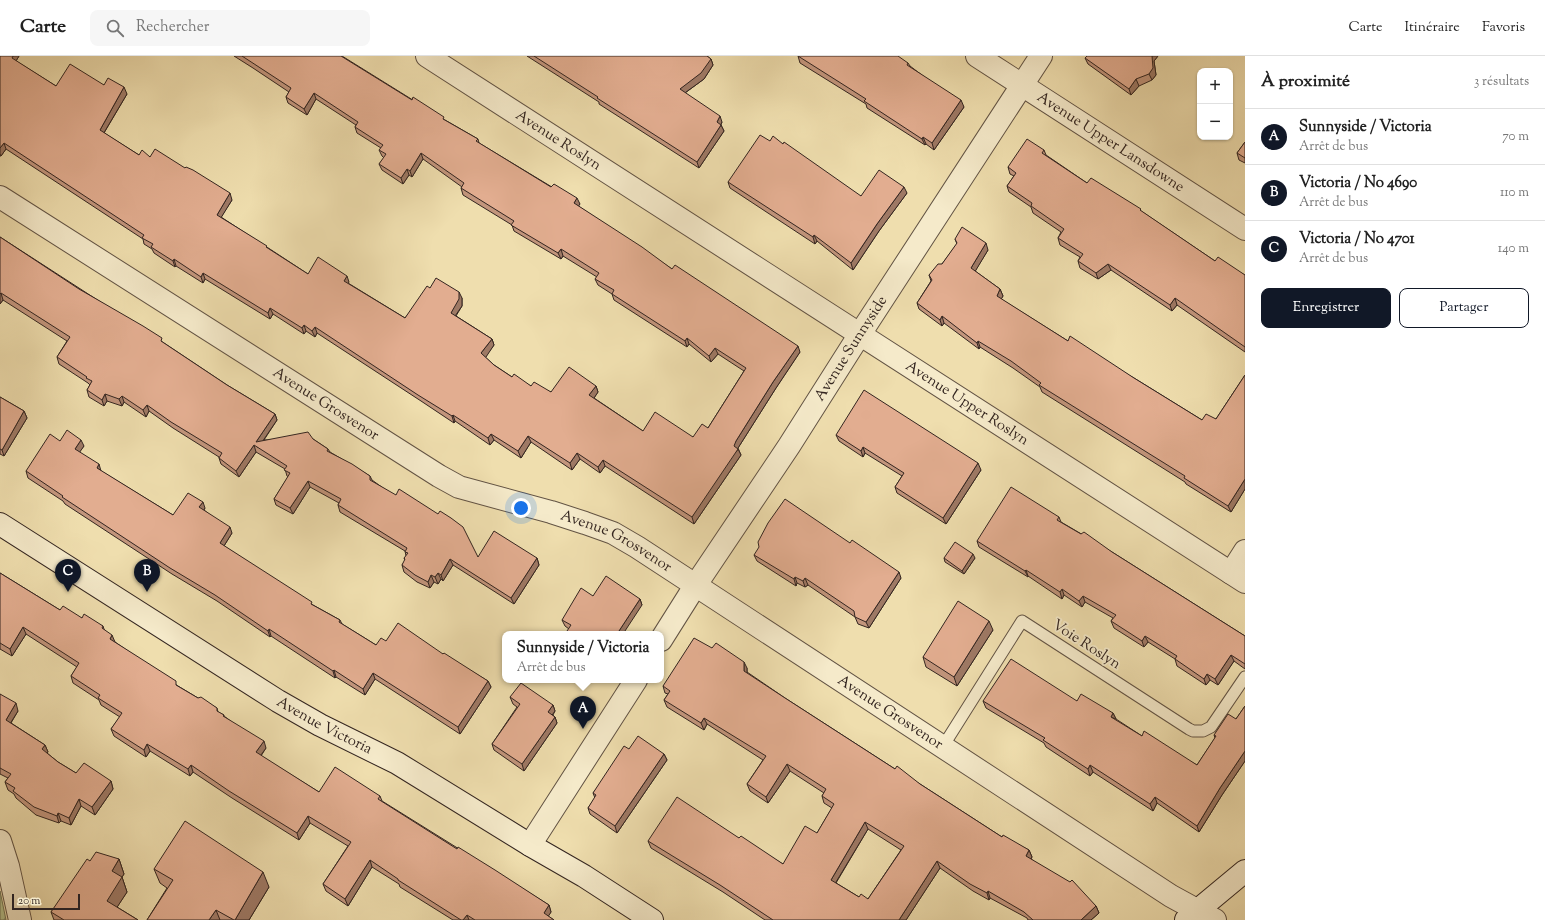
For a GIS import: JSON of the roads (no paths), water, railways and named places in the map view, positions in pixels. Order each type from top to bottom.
[{"type":"street","name":"Avenue Roslyn","points":[[427,56],[689,224]]},
{"type":"street","name":"Avenue Upper Lansdowne","points":[[977,56],[1245,229]]},
{"type":"street","name":"Avenue Sunnyside","points":[[664,635],[695,586],[789,446],[1041,56]]},
{"type":"street","name":"Avenue Grosvenor","points":[[0,197],[439,476],[459,487],[551,512],[613,533],[643,551],[942,748],[1171,896],[1200,917]]},
{"type":"street","name":"Avenue Upper Roslyn","points":[[689,224],[1238,578]]},
{"type":"street","name":"Avenue Victoria","points":[[0,524],[278,701],[397,763],[530,845],[584,876],[652,920]]},
{"type":"street","points":[[1238,578],[1245,551]]},
{"type":"street","points":[[530,845],[634,683]]},
{"type":"street","points":[[0,841],[8,866],[20,920]]},
{"type":"street","points":[[1200,917],[1245,871]]},
{"type":"lane","name":"Voie Roslyn","points":[[942,748],[1022,621],[1193,731],[1203,731],[1212,727],[1245,677]]},
{"type":"place","name":"Victoria / No 4701","points":[[68,592]]},
{"type":"place","name":"Victoria / No 4690","points":[[147,592]]},
{"type":"place","name":"Sunnyside / Victoria","points":[[583,729]]}]
